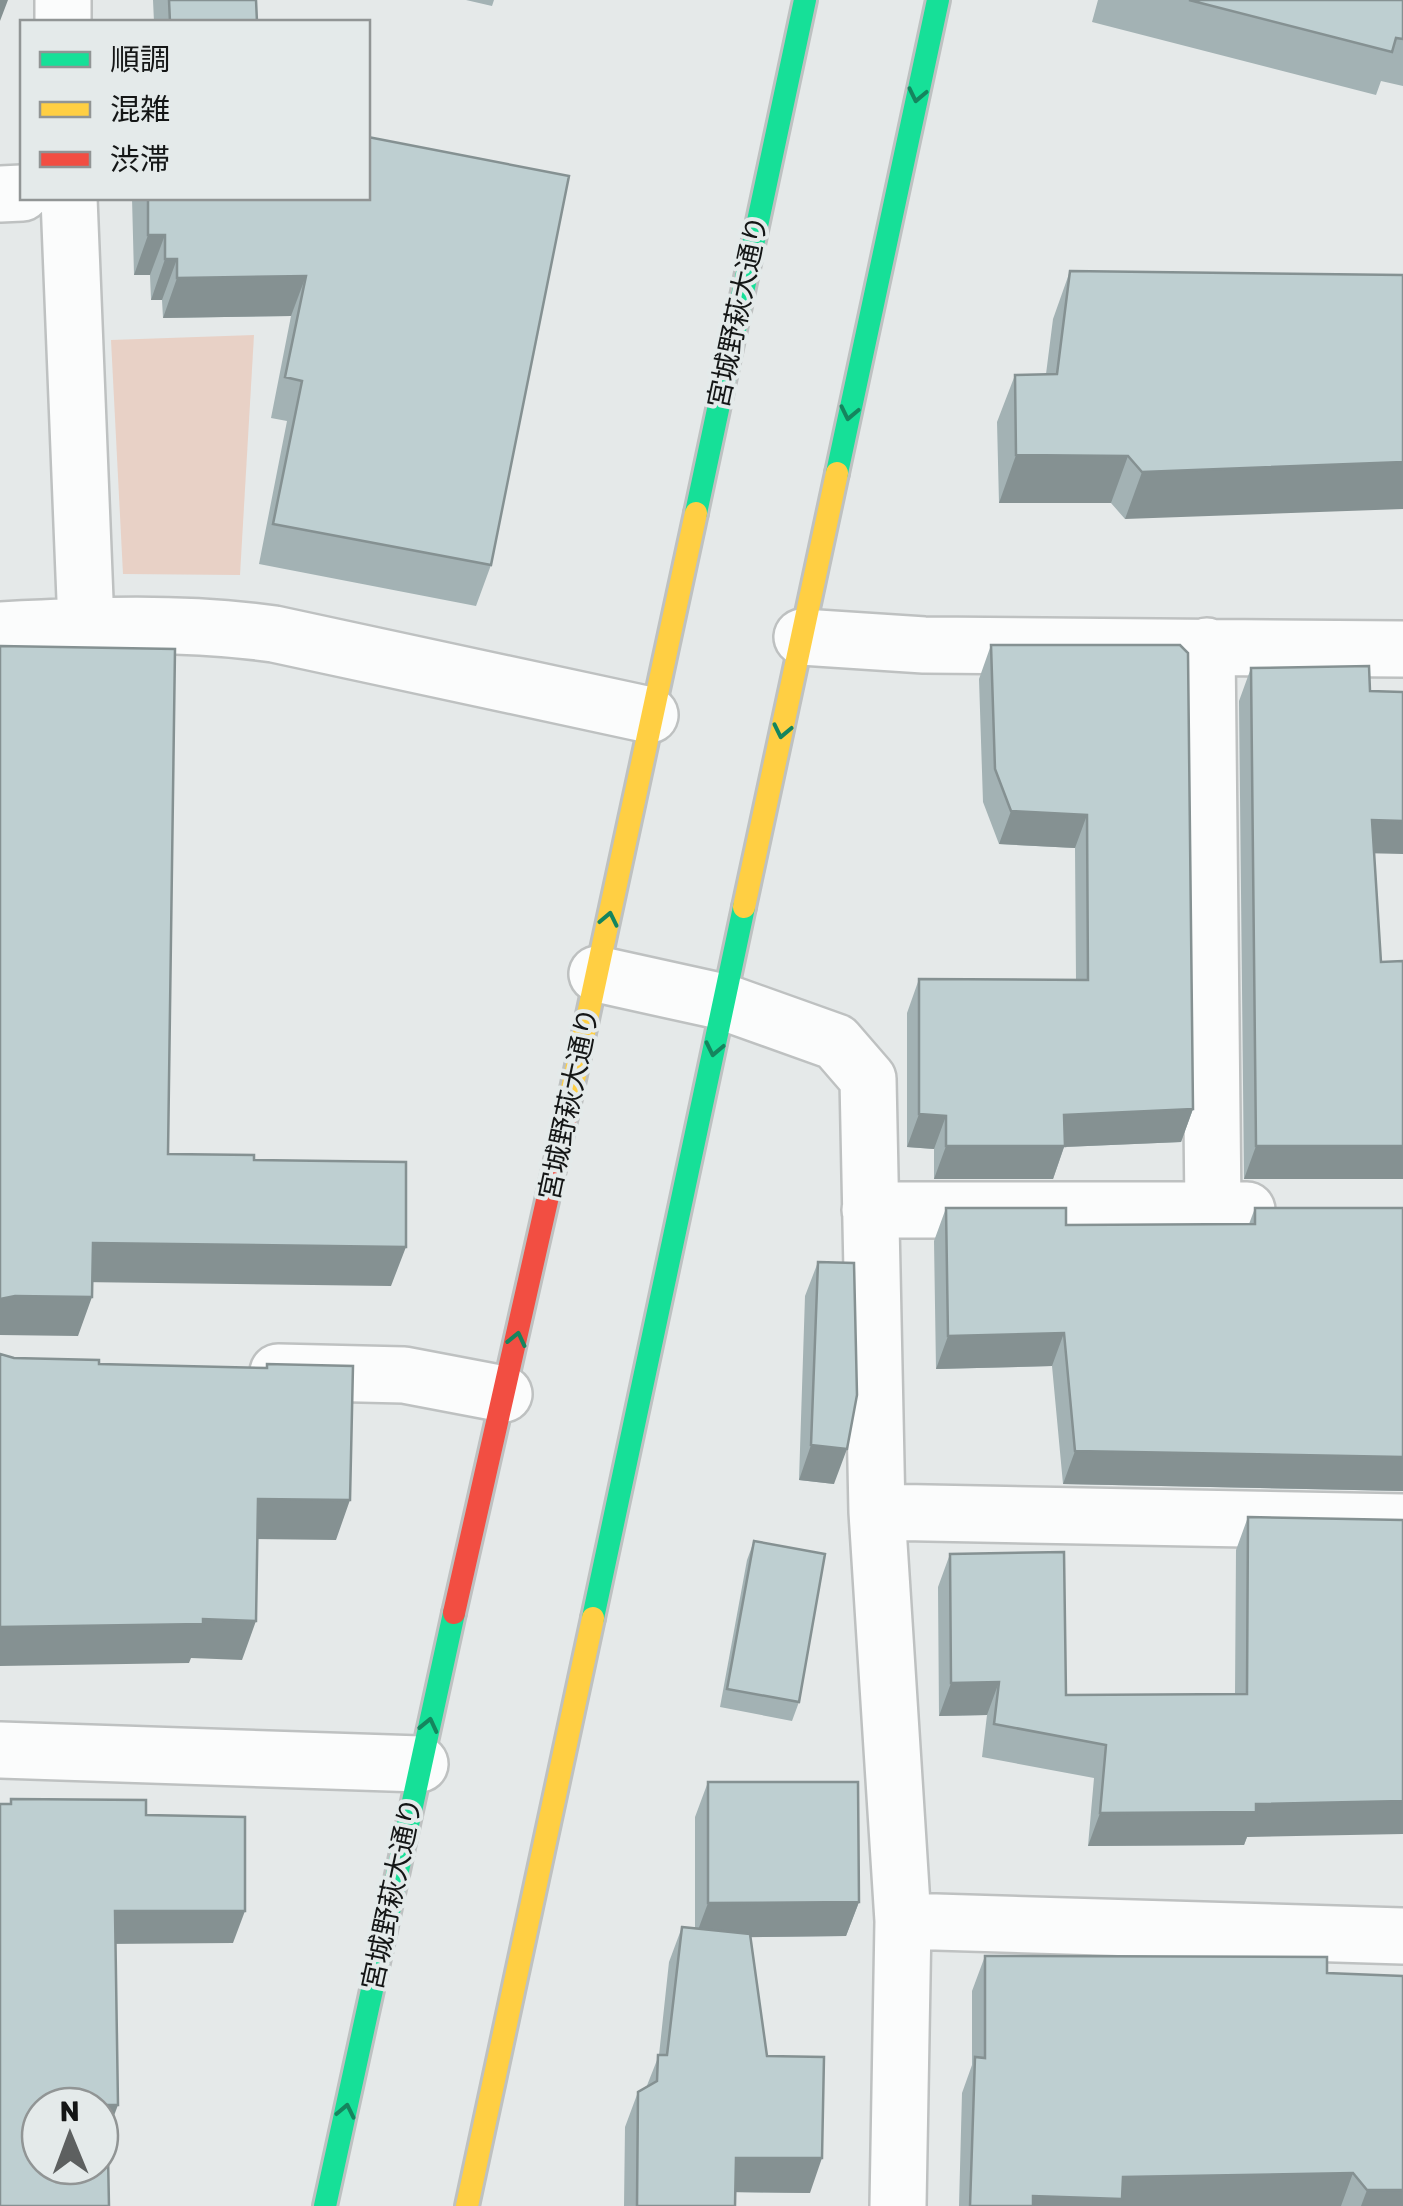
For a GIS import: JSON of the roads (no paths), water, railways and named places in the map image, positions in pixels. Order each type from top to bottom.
[{"type":"street","name":"宮城野萩大通り","points":[[325,2206],[598,974],[805,0]]},
{"type":"street","points":[[467,2206],[938,0]]},
{"type":"street","points":[[69,200],[86,625]]},
{"type":"street","points":[[0,630],[179,624],[274,634],[650,715]]},
{"type":"street","points":[[802,637],[924,645],[1403,649]]},
{"type":"street","points":[[1207,646],[1213,1210]]},
{"type":"street","points":[[598,974],[724,1002],[836,1042],[868,1079],[877,1512],[903,1920],[898,2206]]},
{"type":"street","points":[[870,1210],[1289,1210]]},
{"type":"street","points":[[230,1371],[404,1375],[504,1394]]},
{"type":"street","points":[[877,1512],[1403,1522]]},
{"type":"street","points":[[0,1750],[420,1764]]},
{"type":"street","points":[[903,1920],[1403,1936]]}]
